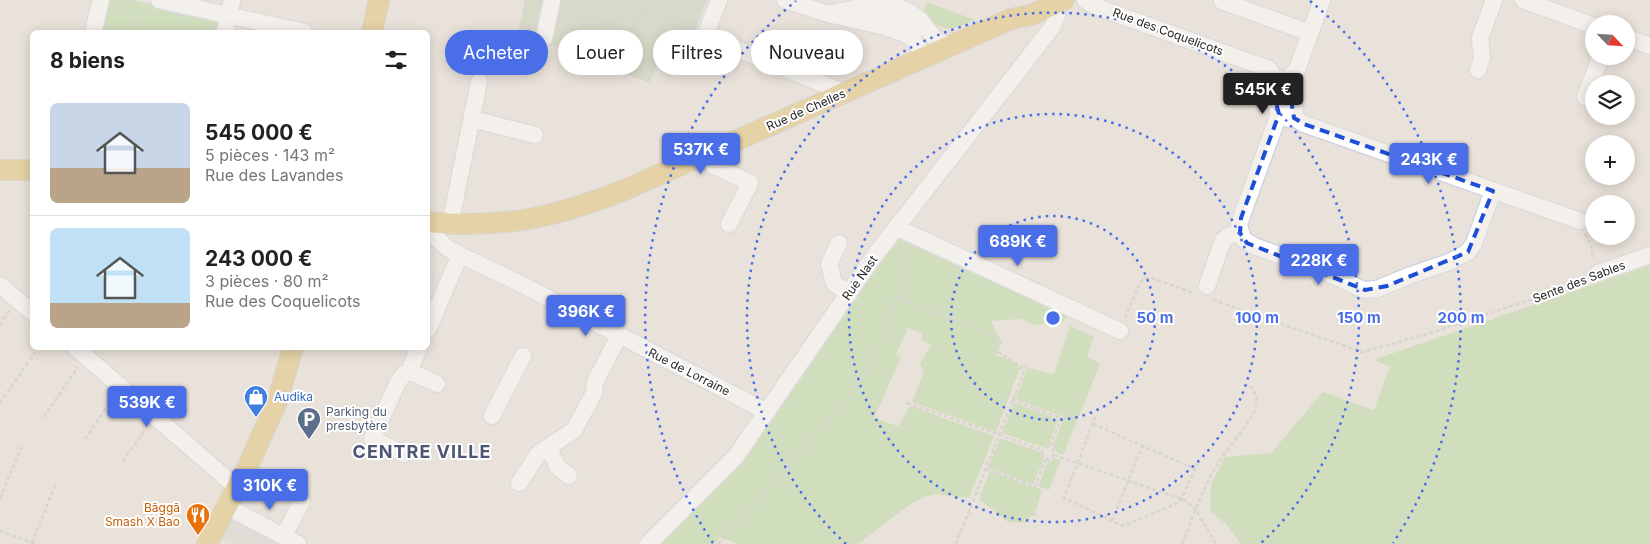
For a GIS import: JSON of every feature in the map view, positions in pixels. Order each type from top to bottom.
[{"type":"main road","points":[[372,30],[379,0]]},
{"type":"main road","name":"Rue de Chelles","points":[[430,222],[450,225],[506,223],[563,212],[614,195],[1011,19],[1031,15],[1055,1]]},
{"type":"main road","points":[[0,170],[30,170]]},
{"type":"main road","points":[[206,544],[277,402],[292,350]]},
{"type":"street","points":[[94,30],[101,0]]},
{"type":"street","points":[[159,0],[226,24],[284,30]]},
{"type":"street","points":[[226,24],[232,0]]},
{"type":"street","points":[[546,30],[552,0]]},
{"type":"street","points":[[707,30],[719,0]]},
{"type":"street","points":[[785,0],[828,14],[852,14],[910,36],[937,52]]},
{"type":"street","points":[[852,14],[878,0],[908,11],[920,20],[936,40],[937,52]]},
{"type":"street","name":"Rue des Coquelicots","points":[[1085,0],[1098,7],[1269,69],[1281,80]]},
{"type":"street","points":[[1322,0],[1298,66],[1281,80],[1294,110],[1286,116],[1241,218],[1240,233],[1243,239],[1254,246],[1326,272],[1365,290],[1377,289],[1450,262],[1468,252],[1474,242],[1493,191]]},
{"type":"street","points":[[1478,70],[1482,58],[1480,38],[1494,0]]},
{"type":"street","points":[[1523,0],[1585,23]]},
{"type":"street","name":"Rue Nast","points":[[648,544],[736,456],[849,294],[1053,26],[1057,16],[1055,1]]},
{"type":"street","points":[[1222,1],[1310,33]]},
{"type":"street","points":[[852,14],[872,32],[906,46],[910,53],[909,58],[900,69]]},
{"type":"street","points":[[1635,40],[1650,46]]},
{"type":"street","points":[[741,51],[845,93]]},
{"type":"street","points":[[450,225],[479,82]]},
{"type":"street","points":[[1286,116],[1580,222]]},
{"type":"street","points":[[472,118],[535,135]]},
{"type":"street","points":[[704,155],[714,166],[750,183],[729,224]]},
{"type":"street","points":[[899,230],[1120,331]]},
{"type":"street","name":"Rue de Lorraine","points":[[430,231],[447,248],[517,282],[767,412]]},
{"type":"street","points":[[1204,293],[1223,240],[1230,235],[1240,233]]},
{"type":"street","points":[[839,243],[829,264],[834,283],[849,294]]},
{"type":"street","name":"Sente des Sables","points":[[1598,273],[1650,255]]},
{"type":"street","points":[[430,326],[443,304],[464,257]]},
{"type":"street","points":[[0,286],[30,310]]},
{"type":"street","points":[[518,483],[538,454],[574,430],[594,392],[595,382],[619,336]]},
{"type":"street","points":[[404,454],[372,439],[398,382],[409,371],[419,351]]},
{"type":"street","points":[[81,352],[236,487]]},
{"type":"street","points":[[492,416],[523,356]]},
{"type":"street","points":[[409,371],[437,384]]},
{"type":"street","points":[[549,447],[557,466],[569,476]]},
{"type":"street","points":[[226,506],[291,540],[302,501]]},
{"type":"path","points":[[121,0],[124,8],[140,30]]},
{"type":"path","points":[[639,8],[642,0]]},
{"type":"path","points":[[689,30],[700,4],[699,0]]},
{"type":"path","points":[[636,7],[645,11],[644,14],[642,20],[632,16],[636,7]]},
{"type":"path","points":[[582,13],[624,30]]},
{"type":"path","points":[[644,14],[686,30]]},
{"type":"path","points":[[633,30],[637,18]]},
{"type":"path","points":[[1580,222],[1591,244],[1592,258],[1598,273]]},
{"type":"path","points":[[720,543],[860,383],[893,315],[902,270],[899,230]]},
{"type":"path","name":"Sente des Sables","points":[[1120,331],[1140,283],[1144,278],[1152,278],[1204,293],[1362,352],[1516,306],[1589,281],[1598,273]]},
{"type":"path","points":[[897,297],[994,336],[993,349],[1025,370]]},
{"type":"path","points":[[0,403],[37,350]]},
{"type":"path","points":[[44,417],[81,352]]},
{"type":"path","points":[[956,544],[1027,364]]},
{"type":"path","points":[[1182,544],[1208,482],[1255,409],[1256,395],[1247,384]]},
{"type":"path","points":[[85,439],[121,386]]},
{"type":"path","points":[[1012,400],[1061,418],[1050,447]]},
{"type":"path","points":[[907,402],[1043,450]]},
{"type":"path","points":[[123,461],[155,415]]},
{"type":"path","points":[[1096,417],[1064,498],[1123,526],[1180,502],[1198,462]]},
{"type":"path","points":[[1092,424],[1195,469]]},
{"type":"path","points":[[0,498],[22,446]]},
{"type":"path","points":[[1112,521],[1142,446]]},
{"type":"path","points":[[1043,450],[1046,447],[1050,447]]},
{"type":"path","points":[[1050,447],[1054,451],[1054,455]]},
{"type":"path","points":[[1043,450],[1042,454],[1046,458]]},
{"type":"path","points":[[1054,455],[1187,502],[1196,510],[1216,544]]},
{"type":"path","points":[[1046,458],[1050,459],[1054,455]]},
{"type":"path","points":[[985,469],[1035,486],[1046,458]]},
{"type":"path","points":[[32,542],[56,483]]},
{"type":"path","points":[[0,531],[36,544]]},
{"type":"highlighted area","points":[[1274,80],[1288,81],[1294,118],[1304,124],[1493,191],[1468,252],[1387,286],[1365,290],[1247,243],[1240,233],[1241,218],[1279,114],[1272,88]]},
{"type":"green space","points":[[107,0],[132,0],[214,18],[220,23],[220,30],[99,30]]},
{"type":"green space","points":[[525,0],[707,0],[695,30],[653,30],[653,75],[650,83],[628,75],[643,75],[643,30],[558,30],[558,47],[548,45],[548,30],[519,30]]},
{"type":"green space","points":[[927,2],[975,20],[953,28],[942,27],[923,12]]},
{"type":"green space","points":[[903,232],[1070,308],[1063,323],[1035,325],[1020,319],[991,321],[1002,343],[996,355],[1015,362],[1020,368],[996,432],[912,402],[924,373],[920,364],[931,345],[921,340],[923,334],[908,328],[896,354],[901,357],[874,418],[898,426],[910,406],[994,436],[969,498],[935,494],[924,497],[912,503],[858,544],[738,544],[720,537],[714,544],[661,544],[736,465]]},
{"type":"green space","points":[[1650,265],[1650,544],[1241,544],[1226,524],[1210,511],[1211,484],[1225,457],[1271,453],[1323,392],[1374,410],[1390,366],[1373,360]]},
{"type":"green space","points":[[1070,326],[1094,337],[1087,356],[1100,364],[1063,455],[1057,453],[1053,446],[1064,417],[1015,399],[1028,368],[1054,374]]},
{"type":"green space","points":[[1014,403],[1058,419],[1049,445],[1042,447],[1002,433]]},
{"type":"green space","points":[[1000,438],[1041,452],[1044,459],[1033,484],[988,468]]},
{"type":"green space","points":[[1055,458],[1061,460],[1049,490],[1038,486],[1048,461]]},
{"type":"green space","points":[[990,471],[1042,490],[1035,513],[1039,516],[1030,516],[1026,523],[1008,522],[979,499]]},
{"type":"shaded area","points":[[233,517],[242,520],[246,526],[270,539],[288,544],[233,544],[220,538],[229,519]]},
{"type":"place","name":"Audika","points":[[256,418]]},
{"type":"place","name":"Parking du presbytère","points":[[309,440]]},
{"type":"place","name":"Bāggā Smash X Bao","points":[[198,536]]},
{"type":"district","name":"CENTRE VILLE","points":[[422,452]]}]
